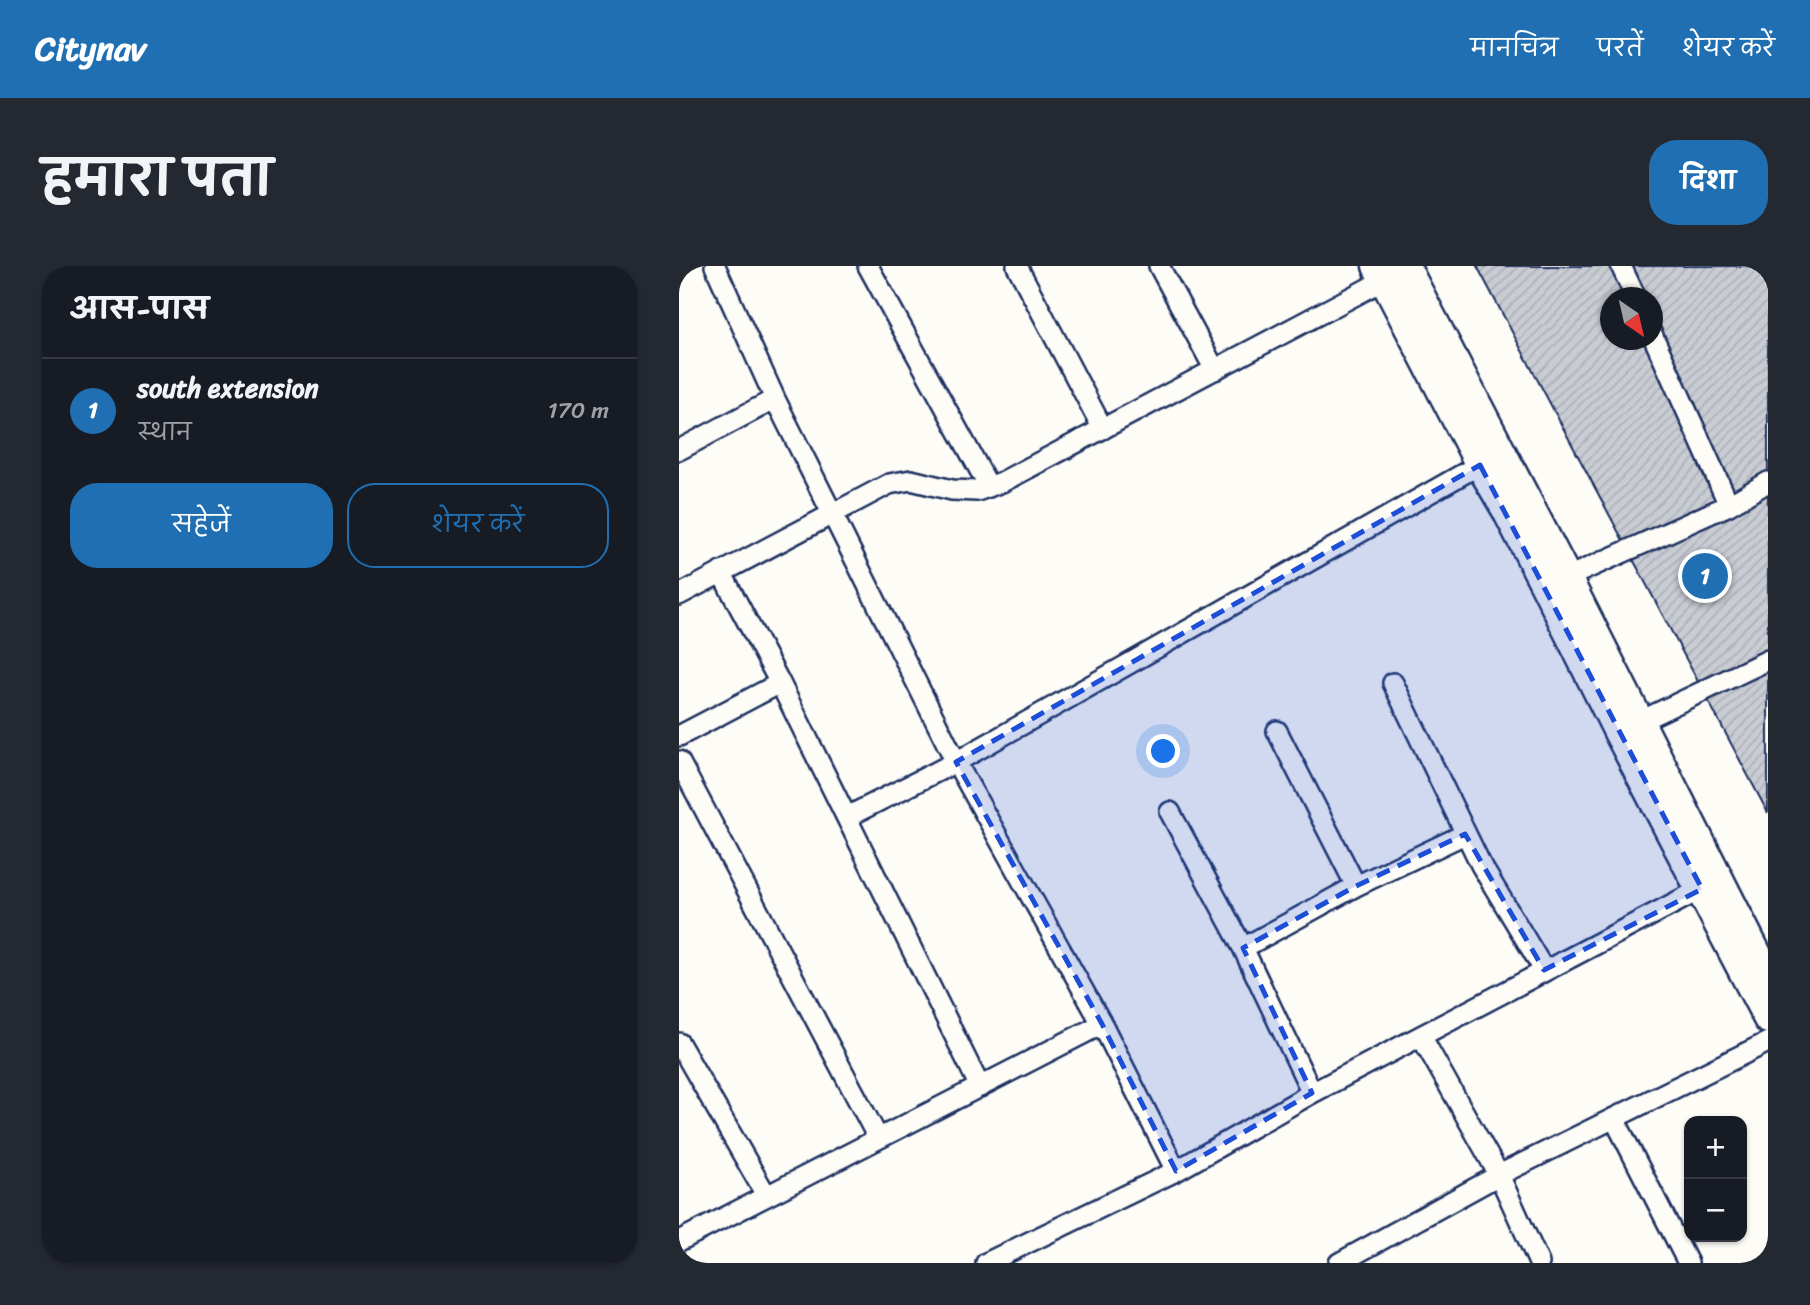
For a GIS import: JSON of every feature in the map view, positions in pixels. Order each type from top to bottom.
[{"type":"street","points":[[715,266],[775,399],[956,762],[1102,1024],[1176,1171]]},
{"type":"street","points":[[868,266],[989,487]]},
{"type":"street","points":[[1017,266],[1103,429]]},
{"type":"street","points":[[1159,266],[1215,370]]},
{"type":"street","points":[[1621,266],[1631,287]]},
{"type":"street","points":[[679,595],[889,484],[911,480],[951,490],[977,491],[989,487],[1215,370],[1389,271],[1557,583],[1628,727],[1711,885],[1768,976]]},
{"type":"street","points":[[1660,350],[1729,505]]},
{"type":"street","points":[[679,450],[775,399]]},
{"type":"street","points":[[847,817],[956,762],[1491,458]]},
{"type":"street","points":[[1557,583],[1729,505],[1768,482]]},
{"type":"street","points":[[721,572],[781,684],[980,1087]]},
{"type":"street","points":[[1628,727],[1768,660]]},
{"type":"street","points":[[1393,682],[1481,865],[1544,970]]},
{"type":"street","points":[[679,736],[781,684]]},
{"type":"street","points":[[1277,732],[1356,886]]},
{"type":"street","points":[[679,761],[878,1138]]},
{"type":"street","points":[[1170,812],[1243,948],[1312,1094]]},
{"type":"street","points":[[1243,948],[1356,886],[1465,834]]},
{"type":"street","points":[[986,1263],[1020,1256],[1312,1094],[1544,970],[1711,885]]},
{"type":"street","points":[[1711,885],[1768,1019]]},
{"type":"street","points":[[679,1241],[1102,1024]]},
{"type":"street","points":[[1421,1036],[1499,1175],[1539,1263]]},
{"type":"street","points":[[1344,1262],[1499,1175],[1768,1042]]},
{"type":"street","points":[[679,1043],[766,1195]]},
{"type":"street","points":[[1614,1118],[1688,1263]]},
{"type":"highlighted area","points":[[1480,465],[1702,889],[1544,970],[1465,834],[1356,886],[1243,948],[1312,1093],[1176,1171],[1102,1024],[956,762]]},
{"type":"building","points":[[1477,266],[1768,266],[1768,813]]},
{"type":"place","name":"south extension","points":[[1705,576]]}]
